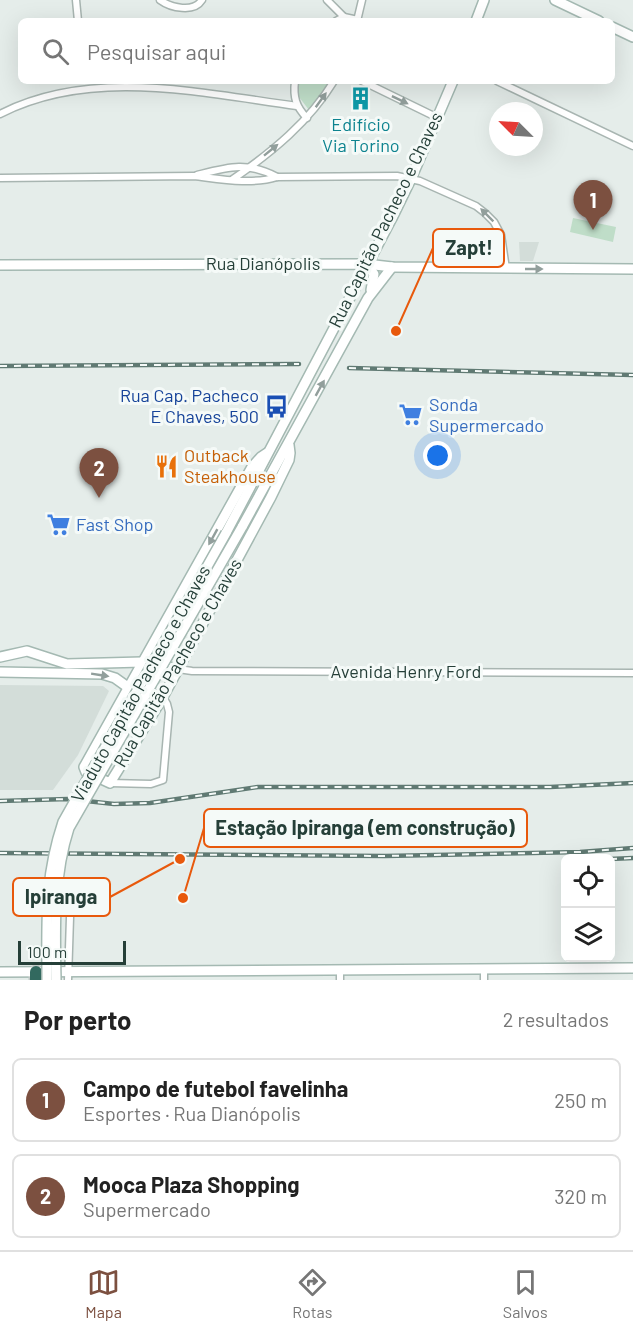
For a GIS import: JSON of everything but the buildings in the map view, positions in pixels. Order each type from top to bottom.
[{"type":"main road","points":[[477,18],[484,0]]},
{"type":"main road","points":[[555,0],[593,18]]},
{"type":"main road","points":[[615,28],[633,37]]},
{"type":"main road","name":"Rua Capitão Pacheco e Chaves","points":[[226,533],[411,179],[452,84]]},
{"type":"main road","points":[[366,264],[375,276],[368,298]]},
{"type":"main road","name":"Rua Dianópolis","points":[[0,265],[366,264],[392,267],[633,269]]},
{"type":"main road","name":"Rua Capitão Pacheco e Chaves","points":[[269,449],[252,467],[142,662],[84,769],[86,772],[111,783],[163,697],[272,496],[289,445],[368,298],[392,267]]},
{"type":"main road","points":[[323,347],[331,351],[335,359]]},
{"type":"main road","points":[[269,449],[268,463],[278,475]]},
{"type":"main road","name":"Rua Capitão Pacheco e Chaves","points":[[243,527],[278,475]]},
{"type":"main road","points":[[243,527],[272,496]]},
{"type":"main road","name":"Viaduto Capitão Pacheco e Chaves","points":[[56,980],[57,877],[69,828],[243,527]]},
{"type":"main road","name":"Viaduto Capitão Pacheco e Chaves","points":[[47,980],[46,903],[54,849],[63,822],[226,533]]},
{"type":"main road","points":[[25,672],[31,669],[34,663],[27,651]]},
{"type":"main road","points":[[0,657],[27,651],[71,665],[142,662],[178,669]]},
{"type":"main road","points":[[0,672],[102,674],[115,678],[129,687],[163,697]]},
{"type":"main road","points":[[0,972],[36,976],[68,976],[194,970],[340,975],[484,968],[633,968]]},
{"type":"street","points":[[76,0],[78,18]]},
{"type":"street","points":[[160,0],[173,6],[191,8],[197,6],[202,0]]},
{"type":"street","points":[[327,0],[344,17],[349,18]]},
{"type":"street","points":[[358,18],[362,0]]},
{"type":"street","points":[[295,84],[297,106],[307,118]]},
{"type":"street","points":[[232,180],[307,118],[332,84]]},
{"type":"street","points":[[368,84],[438,118]]},
{"type":"street","points":[[503,84],[633,146]]},
{"type":"street","points":[[0,114],[17,105],[84,85],[179,90],[297,106]]},
{"type":"street","points":[[194,176],[234,166],[251,166],[277,177]]},
{"type":"street","points":[[0,178],[194,176],[232,180],[267,180],[277,177],[398,177],[411,179],[442,190],[476,206],[485,213],[501,235],[506,268]]},
{"type":"street","name":"Avenida Henry Ford","points":[[178,669],[192,671],[633,673]]},
{"type":"street","points":[[111,783],[151,784],[164,780],[170,712],[163,697]]},
{"type":"street","points":[[68,976],[71,886]]},
{"type":"street","points":[[484,968],[484,980]]},
{"type":"street","points":[[194,970],[194,980]]},
{"type":"shaded area","points":[[519,242],[539,242],[533,261],[520,261]]},
{"type":"shaded area","points":[[0,685],[103,686],[109,691],[78,755],[53,790],[0,790]]},
{"type":"green space","points":[[299,84],[328,84],[309,110],[299,97]]},
{"type":"green space","points":[[573,218],[616,227],[613,242],[570,232]]},
{"type":"railway","points":[[0,366],[299,364]]},
{"type":"railway","points":[[349,368],[633,375]]},
{"type":"railway","points":[[0,801],[68,799],[114,804],[150,803],[258,787],[550,787],[633,783]]},
{"type":"railway","points":[[0,853],[385,856],[580,852],[633,848]]},
{"type":"railway","points":[[615,859],[633,858]]},
{"type":"place","name":"Edifício Via Torino","points":[[361,99]]},
{"type":"place","name":"Campo de futebol favelinha","points":[[593,230]]},
{"type":"place","name":"Zapt!","points":[[396,331]]},
{"type":"place","name":"Rua Cap. Pacheco E Chaves, 500","points":[[277,406]]},
{"type":"place","name":"Sonda Supermercado","points":[[411,415]]},
{"type":"place","name":"Outback Steakhouse","points":[[166,466]]},
{"type":"place","name":"Mooca Plaza Shopping","points":[[99,498]]},
{"type":"place","name":"Fast Shop","points":[[58,525]]},
{"type":"place","name":"Ipiranga","points":[[180,859]]},
{"type":"place","name":"Estação Ipiranga (em construção)","points":[[183,898]]}]
